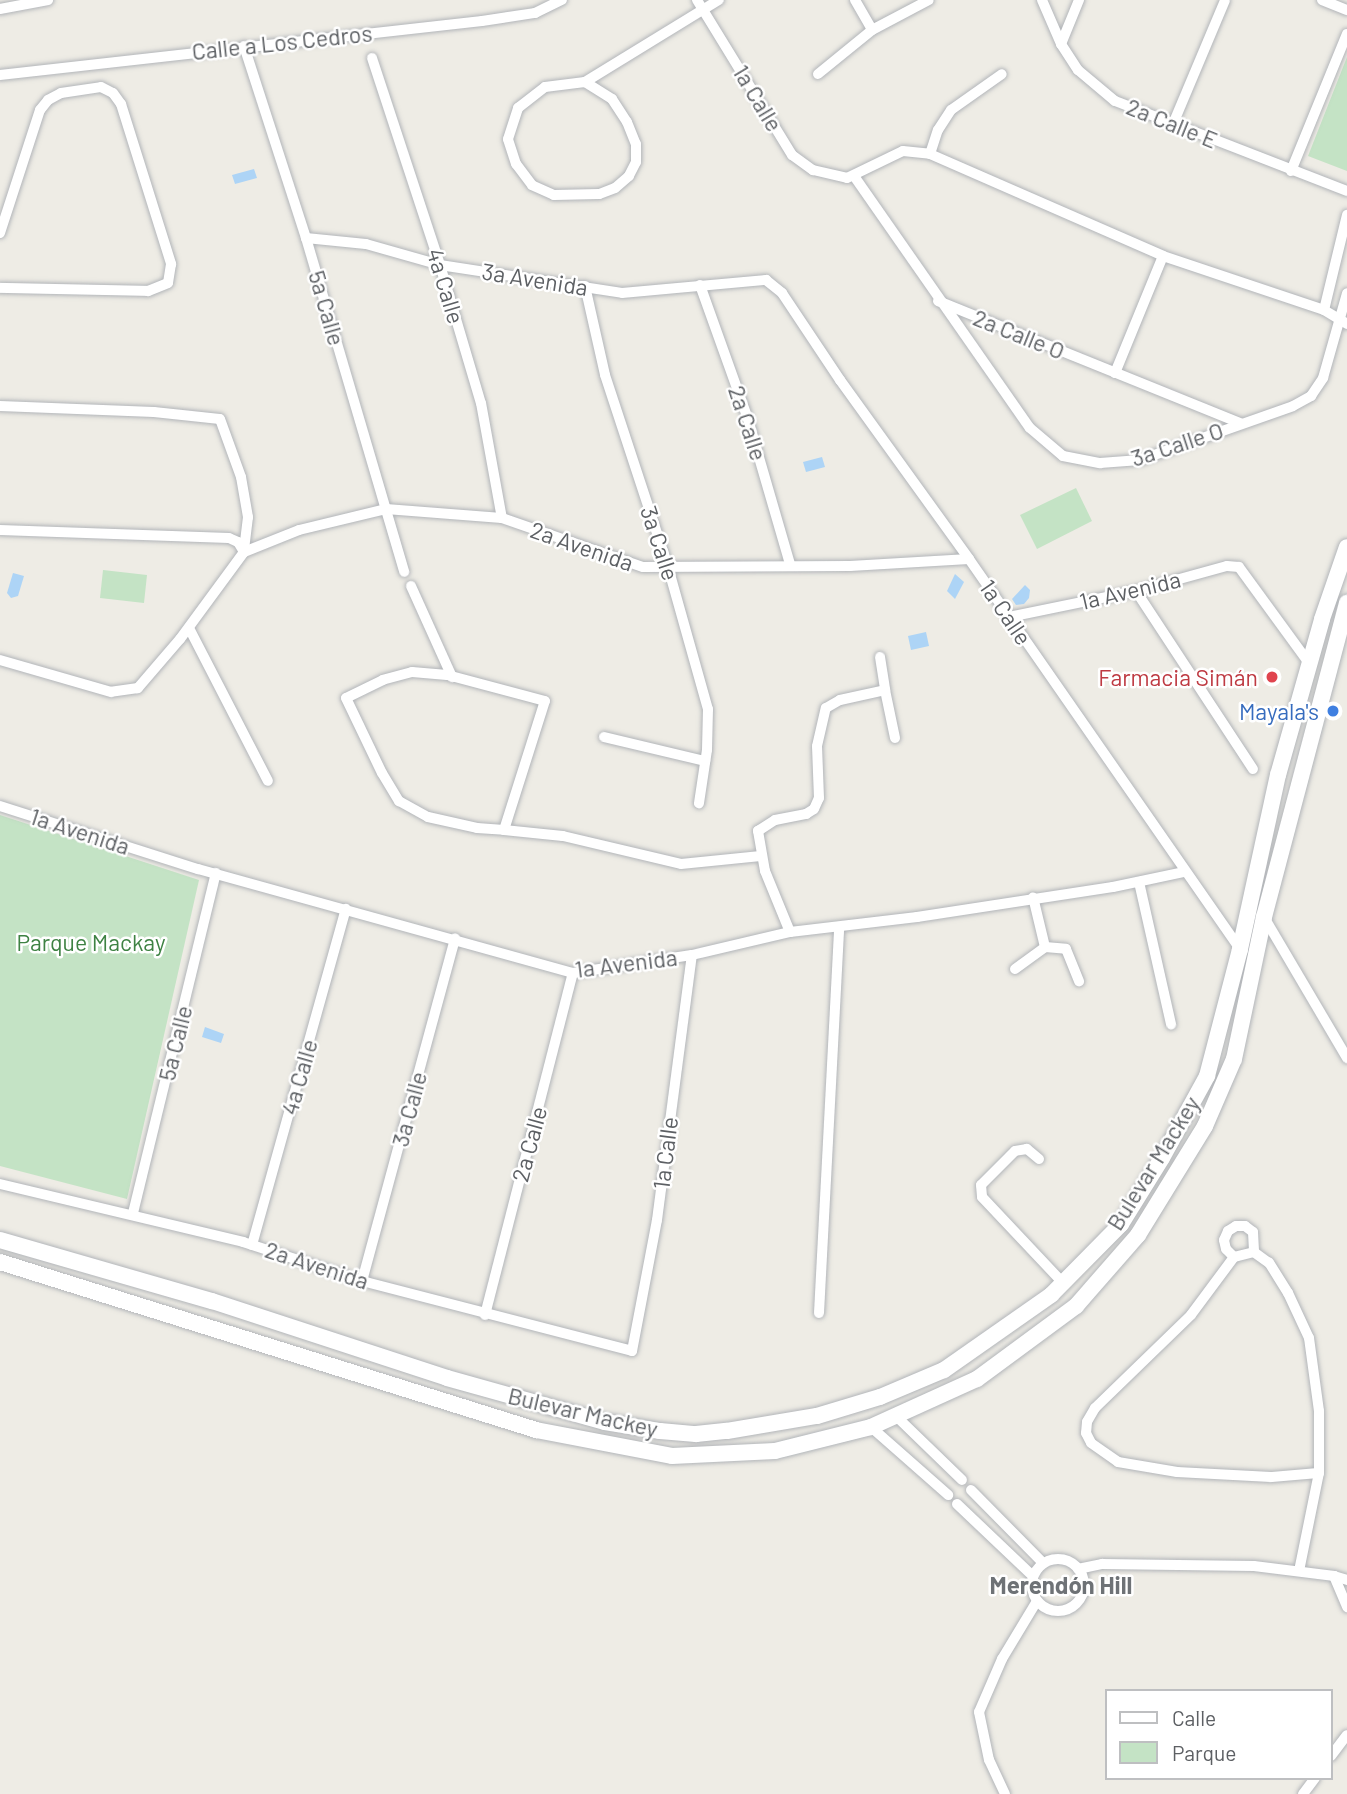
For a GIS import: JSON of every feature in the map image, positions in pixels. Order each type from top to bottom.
[{"type":"main road","name":"Bulevar Mackey","points":[[0,1240],[212,1301],[447,1378],[605,1422],[696,1434],[780,1423],[871,1402],[944,1370],[1013,1324],[1063,1283],[1121,1224],[1162,1158],[1207,1076],[1240,949],[1278,775],[1309,663],[1347,547]]},
{"type":"main road","name":"Bulevar Mackey","points":[[0,1262],[536,1430],[672,1456],[775,1451],[872,1427],[898,1418],[977,1380],[1065,1314],[1138,1235],[1205,1126],[1234,1059],[1264,917],[1347,603]]},
{"type":"main road","points":[[872,1427],[866,1414],[871,1402],[898,1418]]},
{"type":"street","points":[[0,0],[14,6]]},
{"type":"street","points":[[0,9],[48,0]]},
{"type":"street","name":"Calle a Los Cedros","points":[[0,75],[482,21],[535,13],[562,0]]},
{"type":"street","points":[[585,82],[612,99],[627,122],[636,145],[636,162],[629,176],[615,188],[599,194],[554,195],[532,185],[516,164],[508,139],[518,108],[545,87],[585,82],[700,4],[719,0]]},
{"type":"street","points":[[855,0],[872,30]]},
{"type":"street","points":[[818,74],[872,30],[929,0]]},
{"type":"street","name":"2a Calle E","points":[[1042,0],[1061,44],[1079,70],[1115,101],[1347,191]]},
{"type":"street","points":[[1061,44],[1079,0]]},
{"type":"street","points":[[1173,124],[1226,0]]},
{"type":"street","points":[[1322,0],[1347,10]]},
{"type":"street","name":"1a Calle","points":[[700,4],[792,155],[813,170],[840,179],[854,176]]},
{"type":"street","points":[[1291,171],[1347,34]]},
{"type":"street","name":"5a Calle","points":[[244,46],[306,237],[404,572]]},
{"type":"street","name":"4a Calle","points":[[372,58],[440,265],[481,403],[502,519]]},
{"type":"street","points":[[930,154],[938,130],[951,110],[1002,74]]},
{"type":"street","points":[[0,233],[3,215],[40,110],[48,100],[61,93],[101,88],[113,93],[121,104],[171,264],[172,275],[168,283],[148,291],[0,288]]},
{"type":"street","points":[[938,301],[854,176],[903,151],[930,154],[1163,256],[1324,310],[1345,320]]},
{"type":"street","points":[[1324,310],[1347,215]]},
{"type":"street","name":"3a Avenida","points":[[306,237],[366,244],[440,265],[622,293],[766,280]]},
{"type":"street","points":[[1115,373],[1163,256]]},
{"type":"street","name":"1a Calle","points":[[766,280],[782,293],[847,390],[969,559],[1240,949]]},
{"type":"street","name":"2a Calle","points":[[700,285],[747,416],[790,564]]},
{"type":"street","name":"3a Calle","points":[[585,286],[605,375],[668,567],[708,709],[699,803]]},
{"type":"street","points":[[1240,424],[1293,406],[1311,396],[1323,378],[1345,320],[1347,293]]},
{"type":"street","name":"2a Calle O","points":[[938,301],[1240,424]]},
{"type":"street","name":"3a Calle O","points":[[938,301],[1030,428],[1063,456],[1100,463],[1140,460],[1240,424]]},
{"type":"street","points":[[0,406],[154,412],[220,419],[241,477],[248,517],[244,552],[189,628],[138,688],[111,692],[0,660]]},
{"type":"street","name":"2a Avenida","points":[[244,552],[299,530],[386,509],[502,519],[643,567],[790,564],[850,566],[969,559]]},
{"type":"street","points":[[0,530],[229,538],[238,542],[244,552]]},
{"type":"street","name":"1a Avenida","points":[[1009,617],[1136,591],[1227,566],[1239,567],[1248,575],[1309,663]]},
{"type":"street","points":[[411,586],[452,677]]},
{"type":"street","points":[[1136,591],[1254,769]]},
{"type":"street","points":[[189,628],[268,781]]},
{"type":"street","points":[[880,657],[895,738]]},
{"type":"street","points":[[503,830],[545,701],[452,677],[412,672],[383,680],[346,698],[399,801],[428,817],[503,830],[563,836],[681,864],[761,856]]},
{"type":"street","points":[[790,932],[761,856],[758,831],[775,820],[806,814],[814,808],[819,798],[817,746],[825,708],[840,700],[885,690]]},
{"type":"street","points":[[604,737],[705,761]]},
{"type":"street","name":"1a Avenida","points":[[0,806],[216,873],[455,938],[573,974],[692,955],[790,932],[839,928],[1139,882],[1184,872]]},
{"type":"street","name":"5a Calle","points":[[133,1213],[216,873]]},
{"type":"street","points":[[1139,882],[1171,1024]]},
{"type":"street","points":[[1032,897],[1045,947]]},
{"type":"street","name":"4a Calle","points":[[252,1245],[346,909]]},
{"type":"street","points":[[1264,917],[1347,1058]]},
{"type":"street","points":[[819,1313],[839,928]]},
{"type":"street","name":"3a Calle","points":[[362,1280],[455,938]]},
{"type":"street","points":[[1015,969],[1045,947],[1066,949],[1079,982]]},
{"type":"street","name":"1a Calle","points":[[632,1351],[657,1220],[692,955]]},
{"type":"street","name":"2a Calle","points":[[485,1315],[573,974]]},
{"type":"street","points":[[1039,1159],[1027,1149],[1015,1151],[981,1185],[982,1197],[1063,1283]]},
{"type":"street","name":"2a Avenida","points":[[0,1184],[133,1213],[252,1245],[485,1315],[632,1351]]},
{"type":"street","points":[[1234,1257],[1226,1249],[1224,1240],[1228,1231],[1236,1226],[1245,1226],[1253,1232],[1254,1252]]},
{"type":"street","points":[[1254,1252],[1234,1257],[1191,1315],[1095,1408],[1087,1422],[1086,1433],[1101,1452],[1118,1462],[1177,1472],[1270,1477],[1319,1473]]},
{"type":"street","points":[[1254,1252],[1269,1263],[1288,1293],[1309,1338],[1319,1411],[1319,1473],[1299,1571]]},
{"type":"street","points":[[898,1418],[962,1480]]},
{"type":"street","points":[[872,1427],[948,1495]]},
{"type":"street","points":[[971,1490],[1043,1563]]},
{"type":"street","points":[[957,1504],[1033,1576]]},
{"type":"street","points":[[1060,1559],[1078,1569],[1084,1581],[1083,1590],[1075,1605],[1068,1609],[1051,1610],[1037,1601],[1031,1584],[1033,1576],[1043,1563],[1060,1559]]},
{"type":"street","points":[[1078,1569],[1102,1564],[1254,1566],[1347,1580]]},
{"type":"street","points":[[1334,1576],[1347,1607]]},
{"type":"street","points":[[1005,1794],[989,1760],[979,1712],[1002,1659],[1037,1601]]},
{"type":"street","points":[[1333,1753],[1347,1735]]},
{"type":"green space","points":[[1347,57],[1347,171],[1308,156]]},
{"type":"green space","points":[[1076,488],[1092,521],[1037,549],[1020,515]]},
{"type":"green space","points":[[103,570],[147,575],[144,603],[100,598]]},
{"type":"green space","name":"Parque Mackay","points":[[0,815],[199,880],[127,1199],[0,1166]]},
{"type":"water","points":[[254,169],[257,178],[235,184],[232,175]]},
{"type":"water","points":[[822,457],[825,467],[806,472],[803,462]]},
{"type":"water","points":[[13,573],[24,576],[18,596],[11,598],[7,593]]},
{"type":"water","points":[[955,574],[964,582],[955,599],[947,591]]},
{"type":"water","points":[[1025,585],[1030,590],[1029,598],[1024,604],[1016,605],[1012,599]]},
{"type":"water","points":[[926,632],[929,646],[911,650],[908,636]]},
{"type":"water","points":[[205,1027],[224,1034],[221,1043],[202,1037]]},
{"type":"place","name":"Farmacia Simán","points":[[1272,677]]},
{"type":"place","name":"Mayala's","points":[[1333,711]]},
{"type":"district","name":"Merendón Hill","points":[[1061,1585]]}]
